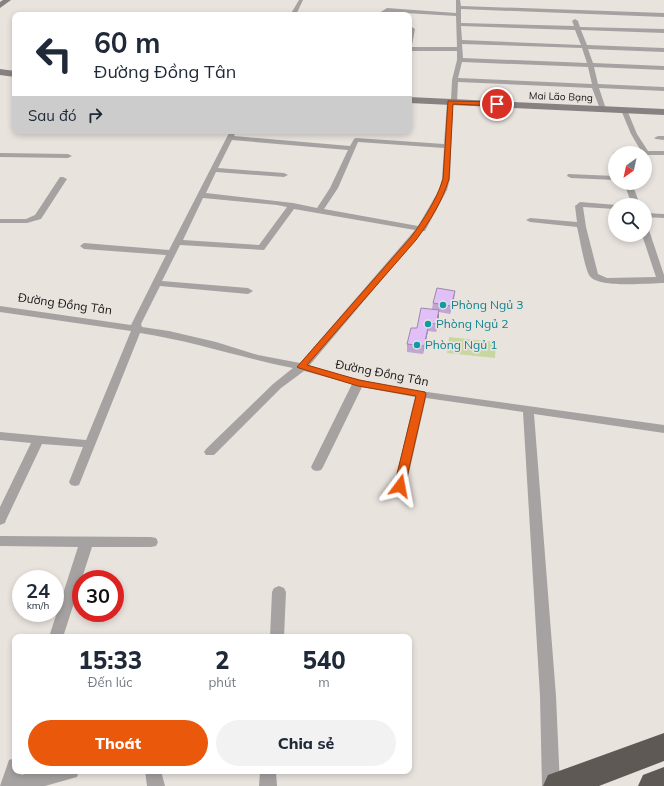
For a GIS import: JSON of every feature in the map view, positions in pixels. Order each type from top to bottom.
[{"type":"highway","points":[[559,786],[664,747]]},
{"type":"highway","points":[[654,786],[664,782]]},
{"type":"street","points":[[0,6],[7,0]]},
{"type":"street","points":[[295,12],[301,0]]},
{"type":"street","points":[[210,452],[277,386],[302,367],[422,228],[445,185],[452,102],[460,60],[458,0]]},
{"type":"street","points":[[458,7],[664,15]]},
{"type":"street","points":[[384,12],[387,10],[458,15]]},
{"type":"street","points":[[572,11],[583,47],[591,66],[596,91],[603,109]]},
{"type":"street","points":[[459,24],[664,31]]},
{"type":"street","points":[[460,42],[664,50]]},
{"type":"street","points":[[412,49],[459,49]]},
{"type":"street","points":[[460,60],[664,68]]},
{"type":"street","points":[[0,72],[12,74]]},
{"type":"street","points":[[455,80],[664,89]]},
{"type":"street","name":"Mai Lão Bạng","points":[[412,100],[664,112]]},
{"type":"street","points":[[624,110],[634,134],[641,146]]},
{"type":"street","points":[[75,482],[137,328],[136,324],[232,134],[352,148]]},
{"type":"street","points":[[319,210],[334,188],[359,134]]},
{"type":"street","points":[[356,140],[448,146]]},
{"type":"street","points":[[652,152],[664,153]]},
{"type":"street","points":[[2,157],[68,156]]},
{"type":"street","points":[[214,170],[284,175]]},
{"type":"street","points":[[571,176],[608,178]]},
{"type":"street","points":[[0,221],[27,221],[38,217],[63,179]]},
{"type":"street","points":[[201,196],[292,205],[422,228]]},
{"type":"street","points":[[608,206],[583,204],[579,206],[582,226],[596,278],[607,281],[663,280],[649,242]]},
{"type":"street","points":[[178,242],[261,248],[292,205]]},
{"type":"street","points":[[652,215],[664,216]]},
{"type":"street","points":[[530,220],[578,223],[582,226]]},
{"type":"street","points":[[84,246],[171,253]]},
{"type":"street","points":[[156,283],[248,291]]},
{"type":"street","name":"Đường Đồng Tân","points":[[2,309],[137,328],[184,337],[256,358],[302,367],[358,383],[421,394],[664,429]]},
{"type":"street","points":[[317,466],[358,383]]},
{"type":"street","points":[[400,486],[421,394]]},
{"type":"street","points":[[528,409],[548,696],[551,786]]},
{"type":"street","points":[[0,436],[90,444]]},
{"type":"street","points":[[0,520],[38,440]]},
{"type":"street","points":[[0,541],[151,542]]},
{"type":"street","points":[[57,634],[87,541]]},
{"type":"street","points":[[277,634],[279,592]]},
{"type":"street","points":[[8,786],[12,774]]},
{"type":"street","points":[[12,786],[59,774]]},
{"type":"street","points":[[154,774],[156,786]]},
{"type":"street","points":[[268,774],[268,786]]},
{"type":"green space","points":[[449,337],[496,342],[495,358],[447,353]]},
{"type":"building","points":[[437,288],[455,291],[451,306],[433,303]]},
{"type":"building","points":[[421,308],[439,310],[436,324],[429,323],[424,346],[407,344],[411,328],[417,328]]},
{"type":"place","name":"Phòng Ngủ 3","points":[[443,305]]},
{"type":"place","name":"Phòng Ngủ 2","points":[[428,324]]},
{"type":"place","name":"Phòng Ngủ 1","points":[[417,345]]},
{"type":"route","points":[[400,486],[421,394],[391,390],[358,383],[302,367],[414,238],[428,218],[443,190],[447,175],[450,102],[497,104]]}]
